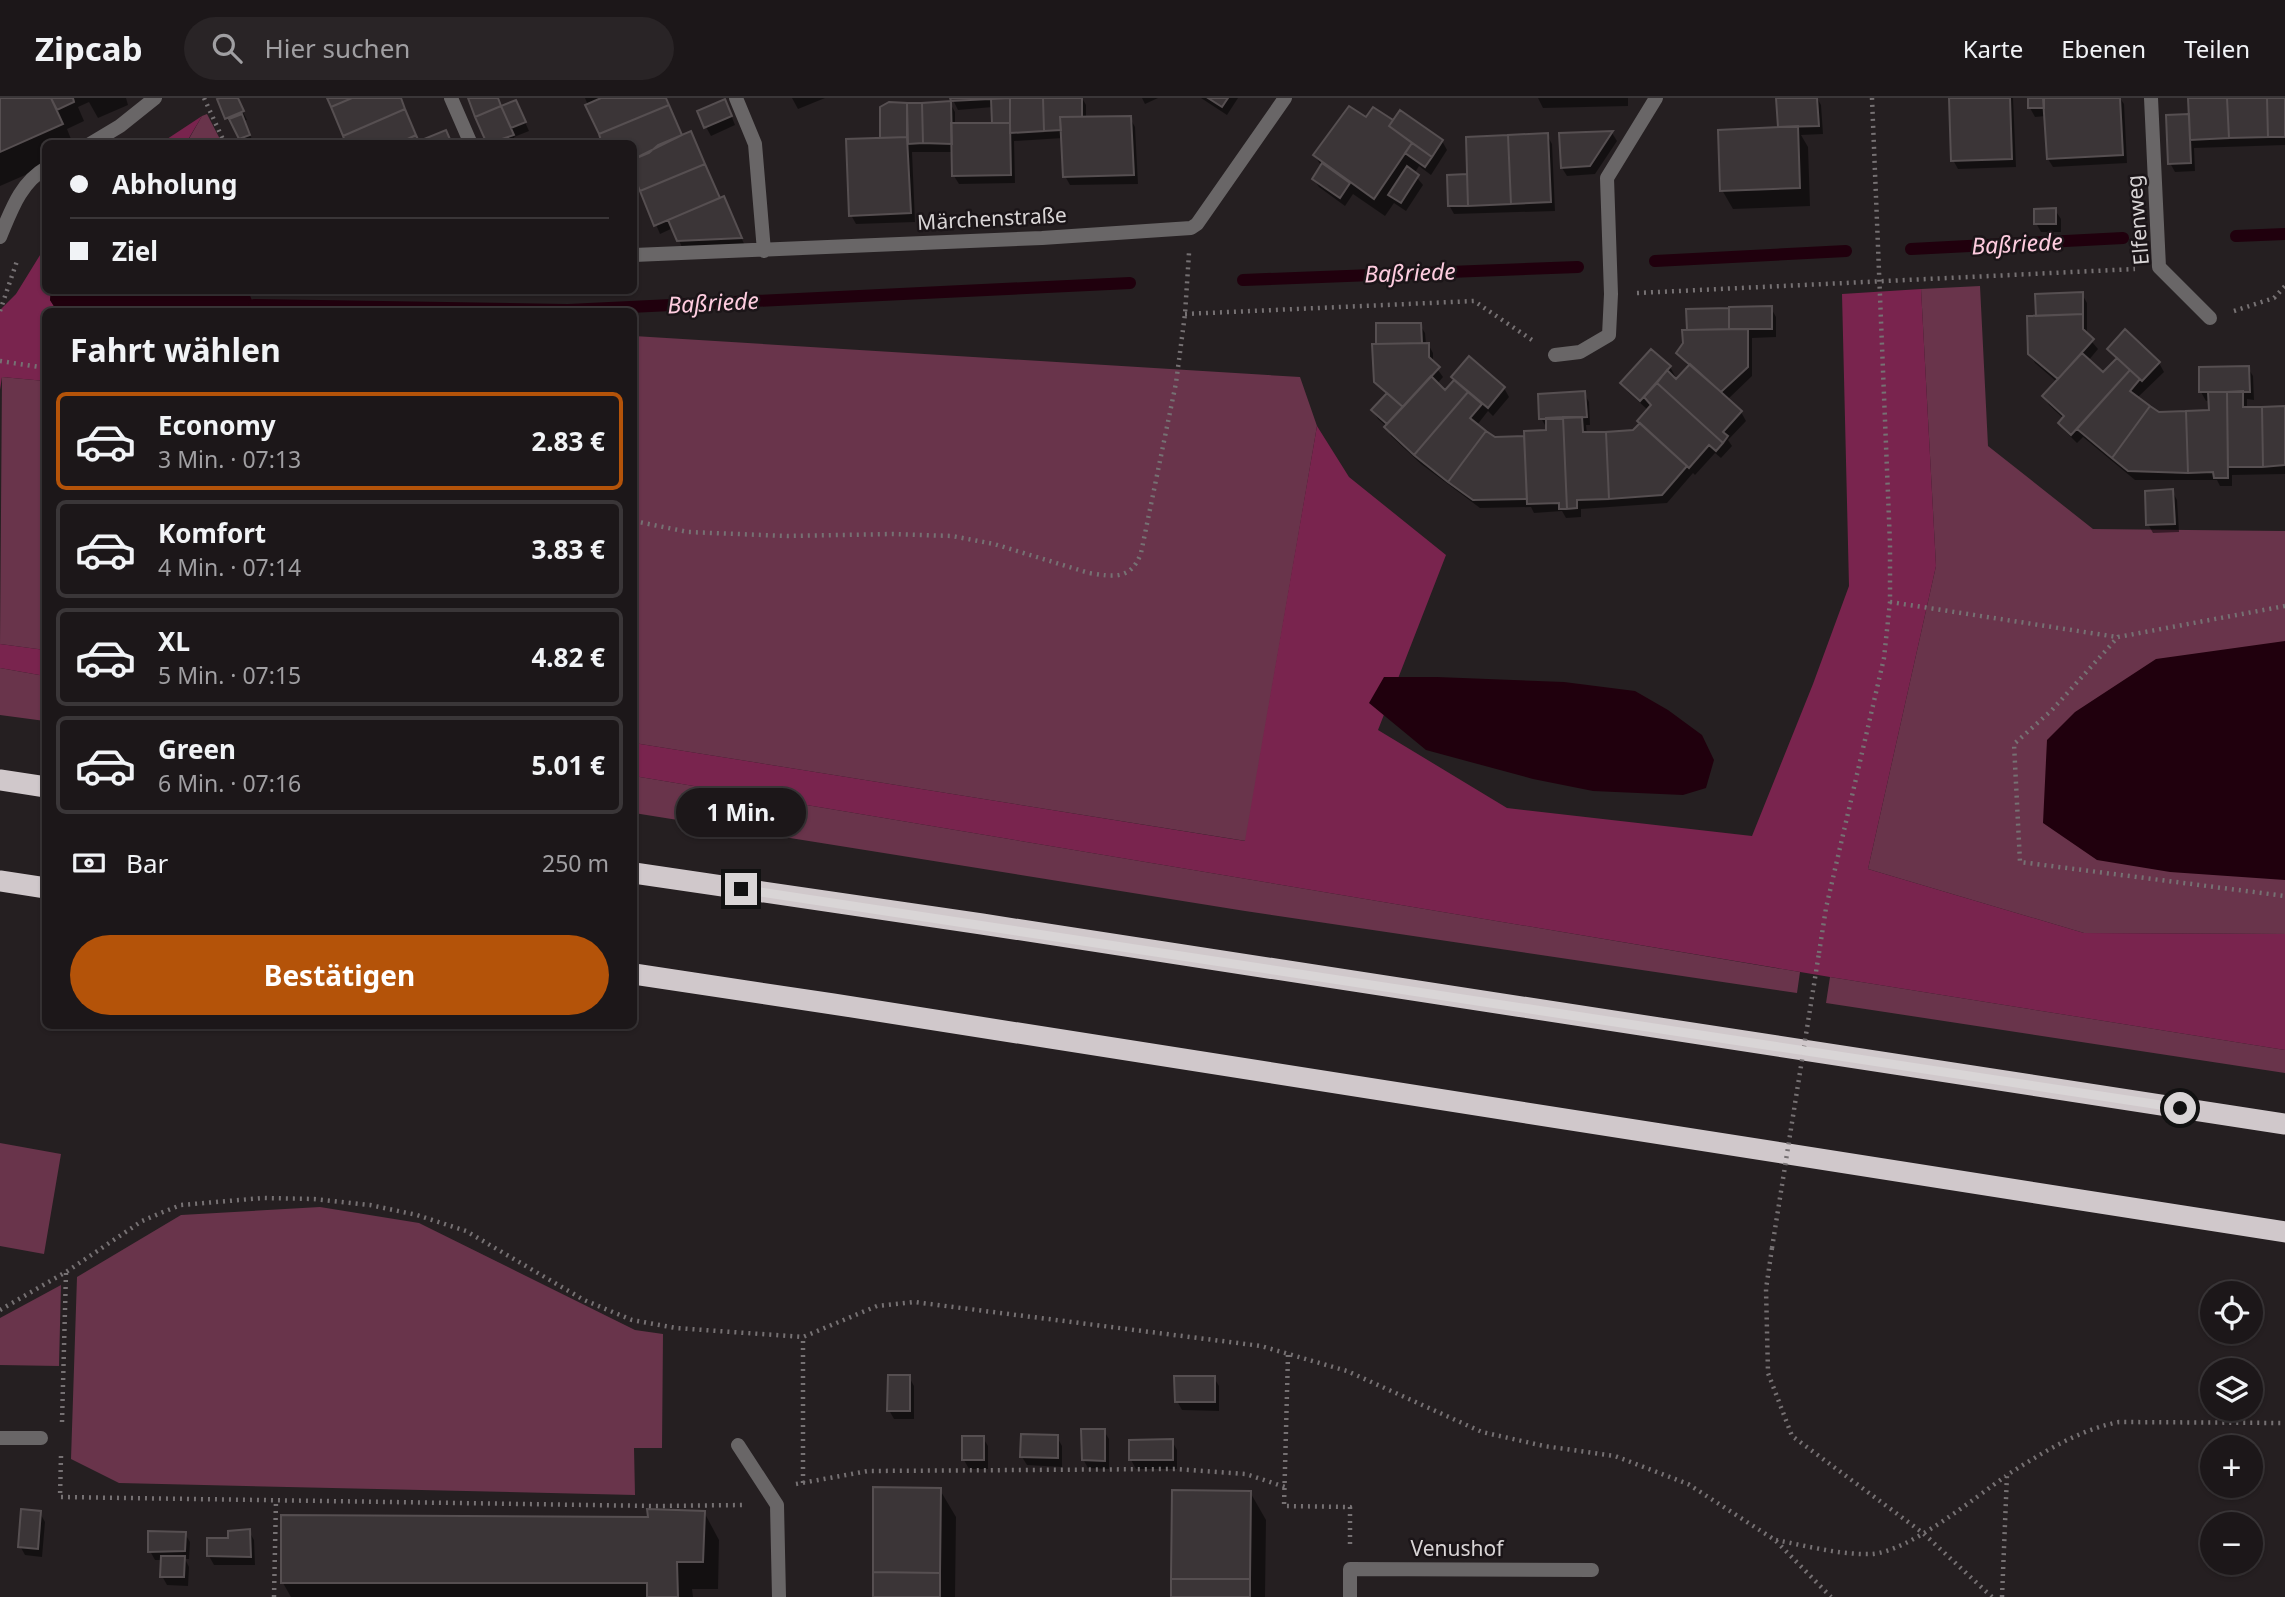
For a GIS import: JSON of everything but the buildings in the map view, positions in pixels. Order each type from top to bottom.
[{"type":"highway","points":[[0,780],[42,786]]},
{"type":"highway","points":[[637,873],[2285,1124]]},
{"type":"highway","points":[[0,881],[42,887]]},
{"type":"highway","points":[[637,975],[2285,1232]]},
{"type":"street","points":[[97,140],[120,126],[155,98]]},
{"type":"street","points":[[451,98],[469,140]]},
{"type":"street","points":[[736,98],[755,144],[764,251]]},
{"type":"street","points":[[1191,228],[1197,224],[1285,98]]},
{"type":"street","points":[[1555,355],[1580,352],[1609,335],[1611,294],[1607,178],[1656,98]]},
{"type":"street","name":"Elfenweg","points":[[2151,98],[2159,267],[2210,318]]},
{"type":"street","points":[[0,237],[17,197],[34,175],[42,170]]},
{"type":"street","name":"Märchenstraße","points":[[637,256],[1042,238],[1191,228]]},
{"type":"street","points":[[0,1438],[41,1438]]},
{"type":"street","points":[[738,1445],[777,1505],[779,1597]]},
{"type":"street","points":[[1350,1569],[1350,1597]]},
{"type":"street","name":"Venushof","points":[[1350,1569],[1592,1570]]},
{"type":"path","points":[[204,98],[223,140]]},
{"type":"path","points":[[1872,98],[1890,602],[1884,657],[1826,908],[1772,1248],[1766,1289],[1768,1373],[1792,1436],[1923,1533],[1992,1597]]},
{"type":"path","points":[[637,522],[688,532],[787,536],[893,534],[952,537],[994,544],[1089,573],[1126,575],[1137,566],[1141,553],[1176,383],[1185,314],[1191,228]]},
{"type":"path","points":[[0,311],[16,261]]},
{"type":"path","points":[[1611,294],[2159,267]]},
{"type":"path","points":[[2210,318],[2274,298],[2285,286]]},
{"type":"path","points":[[1185,314],[1474,301],[1555,355]]},
{"type":"path","points":[[0,361],[42,367]]},
{"type":"path","points":[[1890,602],[2118,637],[2285,606]]},
{"type":"path","points":[[2118,637],[2052,710],[2014,744],[2020,862],[2285,897]]},
{"type":"path","points":[[0,1310],[66,1272],[142,1222],[181,1205],[262,1198],[314,1199],[370,1205],[417,1215],[466,1231],[584,1300],[632,1320],[676,1328],[803,1337],[877,1306],[914,1302],[1261,1346],[1347,1371],[1482,1432],[1544,1446],[1615,1457],[1688,1484],[1775,1540],[1831,1597]]},
{"type":"path","points":[[66,1272],[60,1497],[655,1506],[777,1505]]},
{"type":"path","points":[[803,1337],[803,1483]]},
{"type":"path","points":[[1288,1355],[1284,1506],[1350,1507],[1350,1569]]},
{"type":"path","points":[[1775,1540],[1847,1553],[1875,1554],[1901,1545],[1923,1533],[2007,1475],[2071,1438],[2101,1426],[2119,1422],[2285,1423]]},
{"type":"path","points":[[41,1438],[61,1438]]},
{"type":"path","points":[[768,1491],[868,1471],[1175,1469],[1246,1475],[1285,1487]]},
{"type":"path","points":[[2002,1597],[2007,1475]]},
{"type":"path","points":[[274,1597],[276,1500]]},
{"type":"shaded area","points":[[207,114],[220,140],[188,140],[202,116]]},
{"type":"shaded area","points":[[202,116],[188,140],[166,140]]},
{"type":"shaded area","points":[[42,252],[42,294],[51,294],[50,300],[55,308],[42,308],[42,381],[2,377],[0,390],[0,310],[16,294]]},
{"type":"shaded area","points":[[1980,286],[1988,446],[2093,529],[2285,531],[2285,934],[2084,933],[1868,869],[1936,566],[1921,289]]},
{"type":"shaded area","points":[[1921,289],[1936,566],[1868,869],[2084,933],[2285,934],[2285,1050],[1830,977],[637,777],[637,743],[1245,841],[1317,426],[1349,477],[1446,555],[1378,730],[1507,808],[1752,836],[1849,586],[1842,294]]},
{"type":"shaded area","points":[[51,294],[249,294],[254,305],[253,308],[55,308],[50,300]]},
{"type":"shaded area","points":[[637,336],[1300,377],[1317,426],[1246,841],[637,743]]},
{"type":"shaded area","points":[[2,377],[42,381],[42,650],[0,644]]},
{"type":"shaded area","points":[[2285,641],[2285,880],[2170,872],[2097,860],[2043,823],[2047,740],[2075,712],[2156,659]]},
{"type":"shaded area","points":[[0,644],[42,650],[42,675],[0,668]]},
{"type":"shaded area","points":[[0,668],[42,675],[42,721],[0,715]]},
{"type":"shaded area","points":[[1384,677],[1564,682],[1635,691],[1668,710],[1702,735],[1714,760],[1706,788],[1683,795],[1593,791],[1533,779],[1426,750],[1369,703]]},
{"type":"shaded area","points":[[637,777],[1800,972],[1797,993],[1245,911],[637,813]]},
{"type":"shaded area","points":[[1830,977],[2285,1050],[2285,1073],[1826,1003]]},
{"type":"shaded area","points":[[0,1143],[61,1154],[44,1254],[0,1246]]},
{"type":"shaded area","points":[[320,1207],[419,1223],[635,1330],[663,1334],[662,1448],[634,1448],[635,1495],[119,1483],[71,1459],[77,1277],[181,1215]]},
{"type":"shaded area","points":[[61,1285],[59,1366],[0,1365],[0,1318]]},
{"type":"waterway","name":"Baßriede","points":[[2236,236],[2285,234]]},
{"type":"waterway","name":"Baßriede","points":[[1911,249],[2123,238]]},
{"type":"waterway","name":"Baßriede","points":[[1655,261],[1846,251]]},
{"type":"waterway","name":"Baßriede","points":[[1243,280],[1578,267]]},
{"type":"waterway","name":"Baßriede","points":[[610,308],[1130,283]]},
{"type":"waterway","name":"Baßriede","points":[[254,305],[442,308]]},
{"type":"route","points":[[741,889],[2180,1108]]}]
